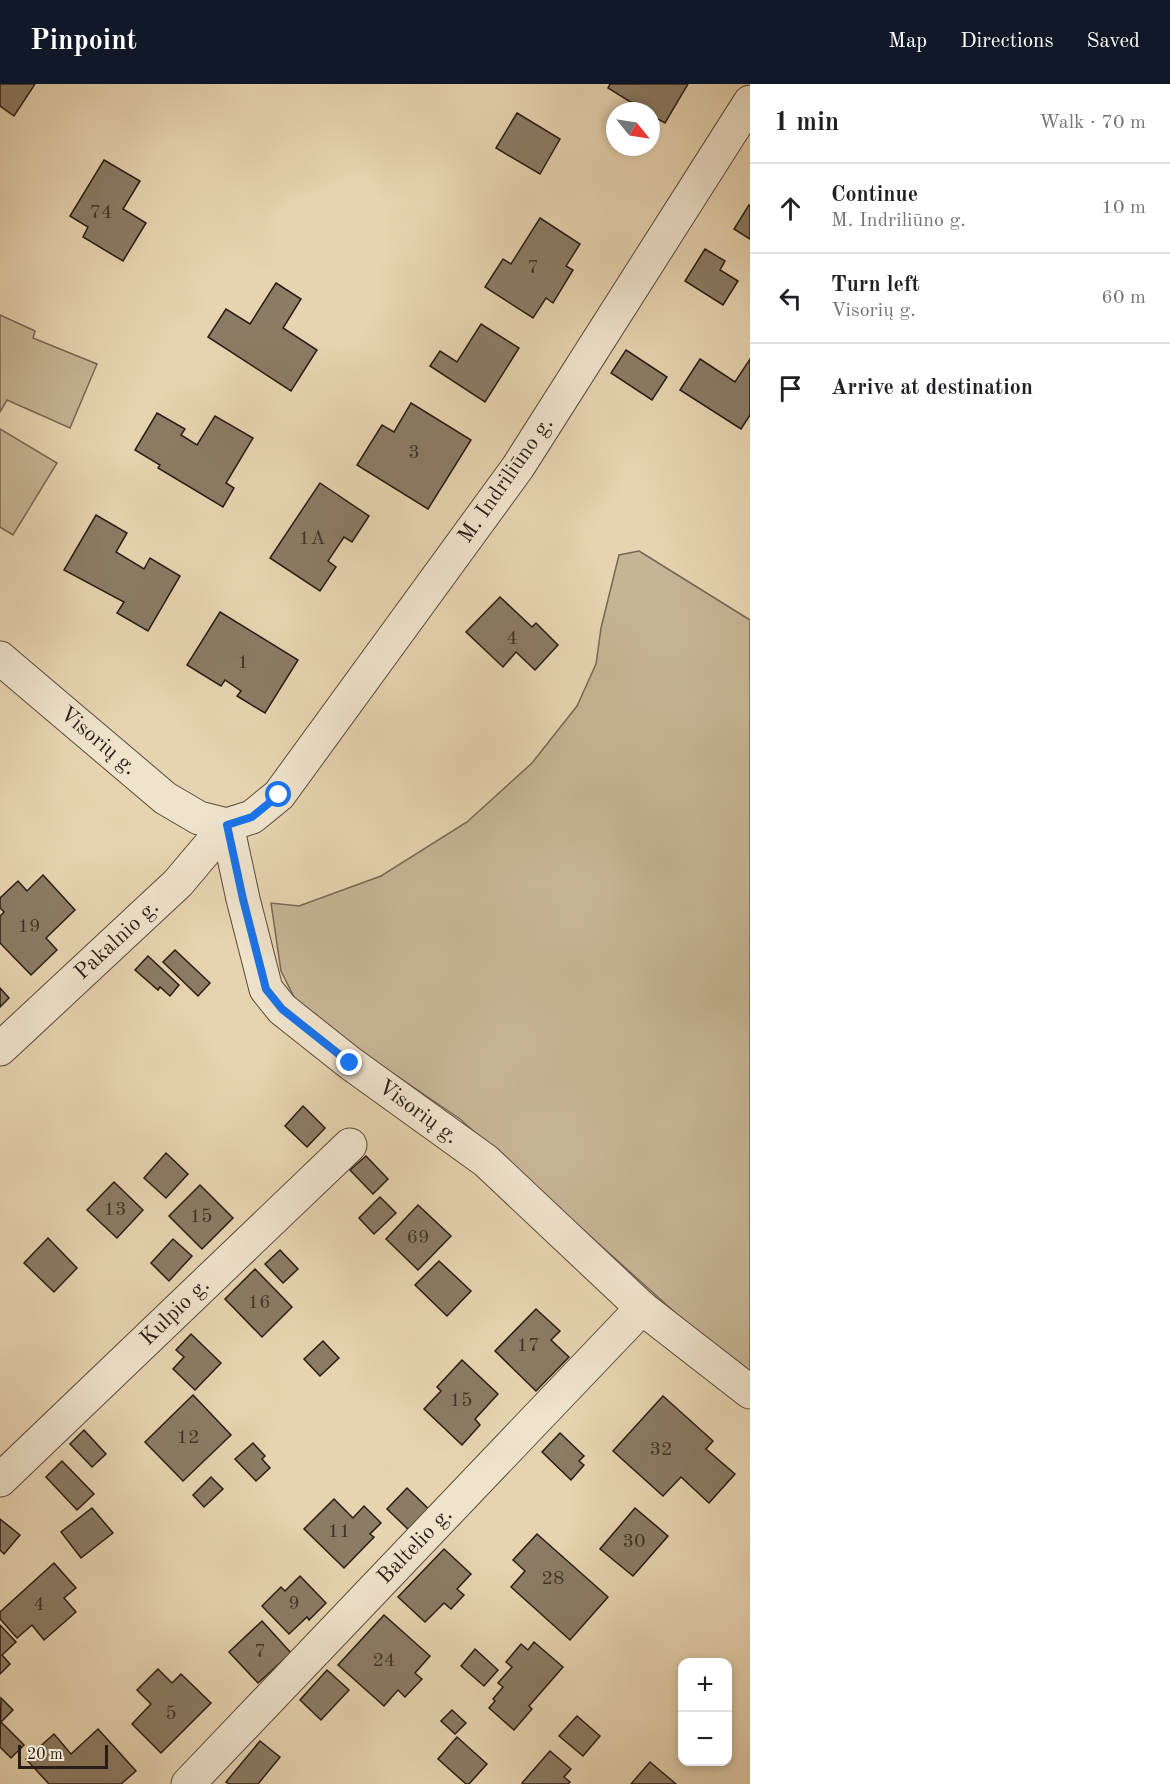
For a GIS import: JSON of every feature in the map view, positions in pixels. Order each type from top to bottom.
[{"type":"street","name":"M. Indriliūno g.","points":[[227,825],[252,817],[279,795],[504,487],[750,102]]},
{"type":"street","name":"Visorių g.","points":[[0,658],[165,798],[199,818],[227,825],[266,989],[282,1009],[350,1063],[486,1161],[642,1308],[750,1392]]},
{"type":"street","name":"Pakalnio g.","points":[[0,1049],[178,883],[227,825]]},
{"type":"street","name":"Kulpio g.","points":[[0,1480],[350,1145]]},
{"type":"street","name":"Baltelio g.","points":[[188,1784],[642,1308]]},
{"type":"shaded area","points":[[0,315],[35,331],[33,338],[97,364],[70,428],[7,400],[0,412]]},
{"type":"shaded area","points":[[0,429],[57,463],[13,535],[0,527]]},
{"type":"shaded area","points":[[639,551],[750,620],[750,1380],[460,1119],[334,1033],[295,999],[281,971],[271,903],[299,906],[381,876],[467,822],[532,763],[577,706],[596,664],[601,628],[619,555]]},
{"type":"building","points":[[0,84],[35,84],[14,116],[0,106]]},
{"type":"building","points":[[610,84],[688,84],[665,123],[660,120],[660,102],[631,102],[608,88]]},
{"type":"building","points":[[517,113],[560,139],[540,174],[496,148]]},
{"type":"building","points":[[104,160],[140,181],[123,209],[146,223],[123,261],[83,237],[88,227],[70,216]]},
{"type":"building","points":[[750,206],[750,239],[734,229]]},
{"type":"building","points":[[540,218],[580,244],[566,266],[573,270],[553,303],[546,298],[533,318],[485,287],[503,259],[511,264]]},
{"type":"building","points":[[705,249],[725,261],[720,270],[738,281],[723,305],[685,281]]},
{"type":"building","points":[[276,283],[301,299],[283,328],[317,350],[291,391],[208,337],[226,309],[250,324]]},
{"type":"building","points":[[481,324],[519,348],[485,402],[430,366],[440,351],[457,362]]},
{"type":"building","points":[[626,350],[667,377],[652,400],[611,373]]},
{"type":"building","points":[[700,359],[735,382],[750,359],[750,415],[741,429],[680,390]]},
{"type":"building","points":[[411,403],[471,440],[428,509],[357,465],[382,425],[394,432]]},
{"type":"building","points":[[157,413],[185,429],[181,435],[197,445],[215,416],[253,438],[226,483],[234,488],[223,507],[158,468],[160,465],[135,450]]},
{"type":"building","points":[[320,483],[369,516],[352,542],[344,537],[328,561],[336,567],[320,591],[270,558]]},
{"type":"building","points":[[96,515],[127,533],[116,552],[144,569],[150,558],[180,576],[148,631],[117,613],[124,602],[64,570]]},
{"type":"building","points":[[500,597],[532,627],[536,623],[558,645],[535,670],[516,652],[503,667],[466,632]]},
{"type":"building","points":[[220,612],[298,660],[265,713],[237,696],[241,691],[225,680],[221,686],[187,665]]},
{"type":"building","points":[[43,875],[75,910],[46,938],[57,950],[31,975],[0,943],[0,916],[4,912],[0,908],[0,898],[18,881],[27,891]]},
{"type":"building","points":[[175,950],[210,983],[198,996],[163,962]]},
{"type":"building","points":[[148,956],[179,985],[170,996],[160,987],[158,990],[135,970]]},
{"type":"building","points":[[0,988],[9,998],[0,1007]]},
{"type":"building","points":[[303,1106],[325,1128],[307,1147],[285,1126]]},
{"type":"building","points":[[166,1153],[188,1174],[166,1198],[144,1178]]},
{"type":"building","points":[[366,1156],[388,1179],[373,1194],[350,1170]]},
{"type":"building","points":[[114,1182],[143,1210],[117,1238],[87,1210]]},
{"type":"building","points":[[200,1185],[233,1218],[202,1249],[169,1216]]},
{"type":"building","points":[[380,1197],[396,1213],[374,1234],[359,1218]]},
{"type":"building","points":[[418,1205],[451,1236],[418,1270],[386,1239]]},
{"type":"building","points":[[48,1238],[77,1268],[54,1292],[24,1263]]},
{"type":"building","points":[[173,1239],[192,1256],[169,1281],[151,1263]]},
{"type":"building","points":[[280,1250],[298,1269],[283,1283],[265,1264]]},
{"type":"building","points":[[439,1261],[471,1291],[447,1316],[415,1285]]},
{"type":"building","points":[[255,1269],[292,1307],[262,1337],[225,1299]]},
{"type":"building","points":[[536,1309],[560,1331],[551,1340],[569,1357],[536,1391],[495,1351]]},
{"type":"building","points":[[191,1334],[221,1363],[195,1390],[173,1369],[184,1357],[176,1350]]},
{"type":"building","points":[[323,1341],[339,1358],[320,1376],[304,1359]]},
{"type":"building","points":[[462,1360],[498,1394],[475,1419],[480,1425],[462,1445],[424,1409],[441,1391],[437,1387]]},
{"type":"building","points":[[193,1395],[231,1435],[183,1481],[145,1442]]},
{"type":"building","points":[[663,1396],[713,1441],[706,1449],[735,1474],[709,1503],[681,1477],[663,1496],[613,1451]]},
{"type":"building","points":[[84,1430],[106,1454],[92,1467],[70,1444]]},
{"type":"building","points":[[560,1433],[584,1456],[579,1461],[584,1465],[571,1480],[542,1452]]},
{"type":"building","points":[[253,1443],[265,1456],[262,1459],[270,1468],[256,1481],[235,1459]]},
{"type":"building","points":[[62,1461],[94,1494],[77,1510],[46,1477]]},
{"type":"building","points":[[211,1477],[223,1489],[204,1507],[193,1495]]},
{"type":"building","points":[[407,1488],[433,1513],[413,1534],[387,1509]]},
{"type":"building","points":[[334,1499],[353,1518],[364,1506],[381,1523],[370,1534],[374,1537],[344,1568],[304,1529]]},
{"type":"building","points":[[92,1508],[113,1533],[81,1558],[61,1532]]},
{"type":"building","points":[[635,1508],[668,1536],[633,1576],[600,1549]]},
{"type":"building","points":[[0,1519],[20,1535],[4,1554],[0,1550]]},
{"type":"building","points":[[537,1534],[608,1597],[570,1640],[511,1587],[525,1571],[513,1560]]},
{"type":"building","points":[[444,1549],[471,1574],[457,1589],[464,1595],[451,1609],[444,1603],[425,1622],[398,1597]]},
{"type":"building","points":[[54,1563],[76,1588],[64,1598],[76,1612],[44,1640],[32,1625],[17,1638],[0,1619],[0,1612]]},
{"type":"building","points":[[300,1576],[326,1603],[309,1620],[307,1617],[289,1634],[262,1606],[281,1587],[285,1591]]},
{"type":"building","points":[[384,1615],[430,1656],[415,1673],[422,1679],[405,1697],[398,1690],[384,1706],[338,1665]]},
{"type":"building","points":[[262,1621],[291,1653],[258,1683],[229,1652]]},
{"type":"building","points":[[0,1625],[16,1642],[2,1655],[10,1664],[0,1674]]},
{"type":"building","points":[[534,1642],[563,1667],[529,1706],[532,1709],[514,1730],[489,1708],[503,1687],[498,1683],[512,1667],[506,1662],[521,1644],[528,1650]]},
{"type":"building","points":[[475,1649],[498,1670],[484,1686],[461,1666]]},
{"type":"building","points":[[158,1669],[172,1683],[181,1674],[211,1703],[161,1753],[132,1724],[151,1704],[137,1690]]},
{"type":"building","points":[[327,1670],[349,1690],[321,1720],[300,1700]]},
{"type":"building","points":[[1,1698],[13,1710],[1,1722],[24,1745],[11,1758],[0,1747]]},
{"type":"building","points":[[452,1710],[466,1723],[455,1734],[441,1721]]},
{"type":"building","points":[[577,1716],[600,1736],[583,1756],[559,1736]]},
{"type":"building","points":[[98,1729],[136,1771],[121,1784],[49,1784],[26,1759],[54,1734],[71,1754]]},
{"type":"building","points":[[457,1737],[487,1764],[469,1784],[466,1784],[438,1759]]},
{"type":"building","points":[[260,1741],[280,1757],[258,1784],[229,1784],[226,1782]]},
{"type":"building","points":[[550,1751],[571,1769],[564,1777],[570,1782],[568,1784],[522,1783]]},
{"type":"building","points":[[650,1762],[676,1784],[631,1784]]},
{"type":"route","points":[[279,795],[252,817],[227,825],[266,989],[282,1009],[350,1063]]}]
